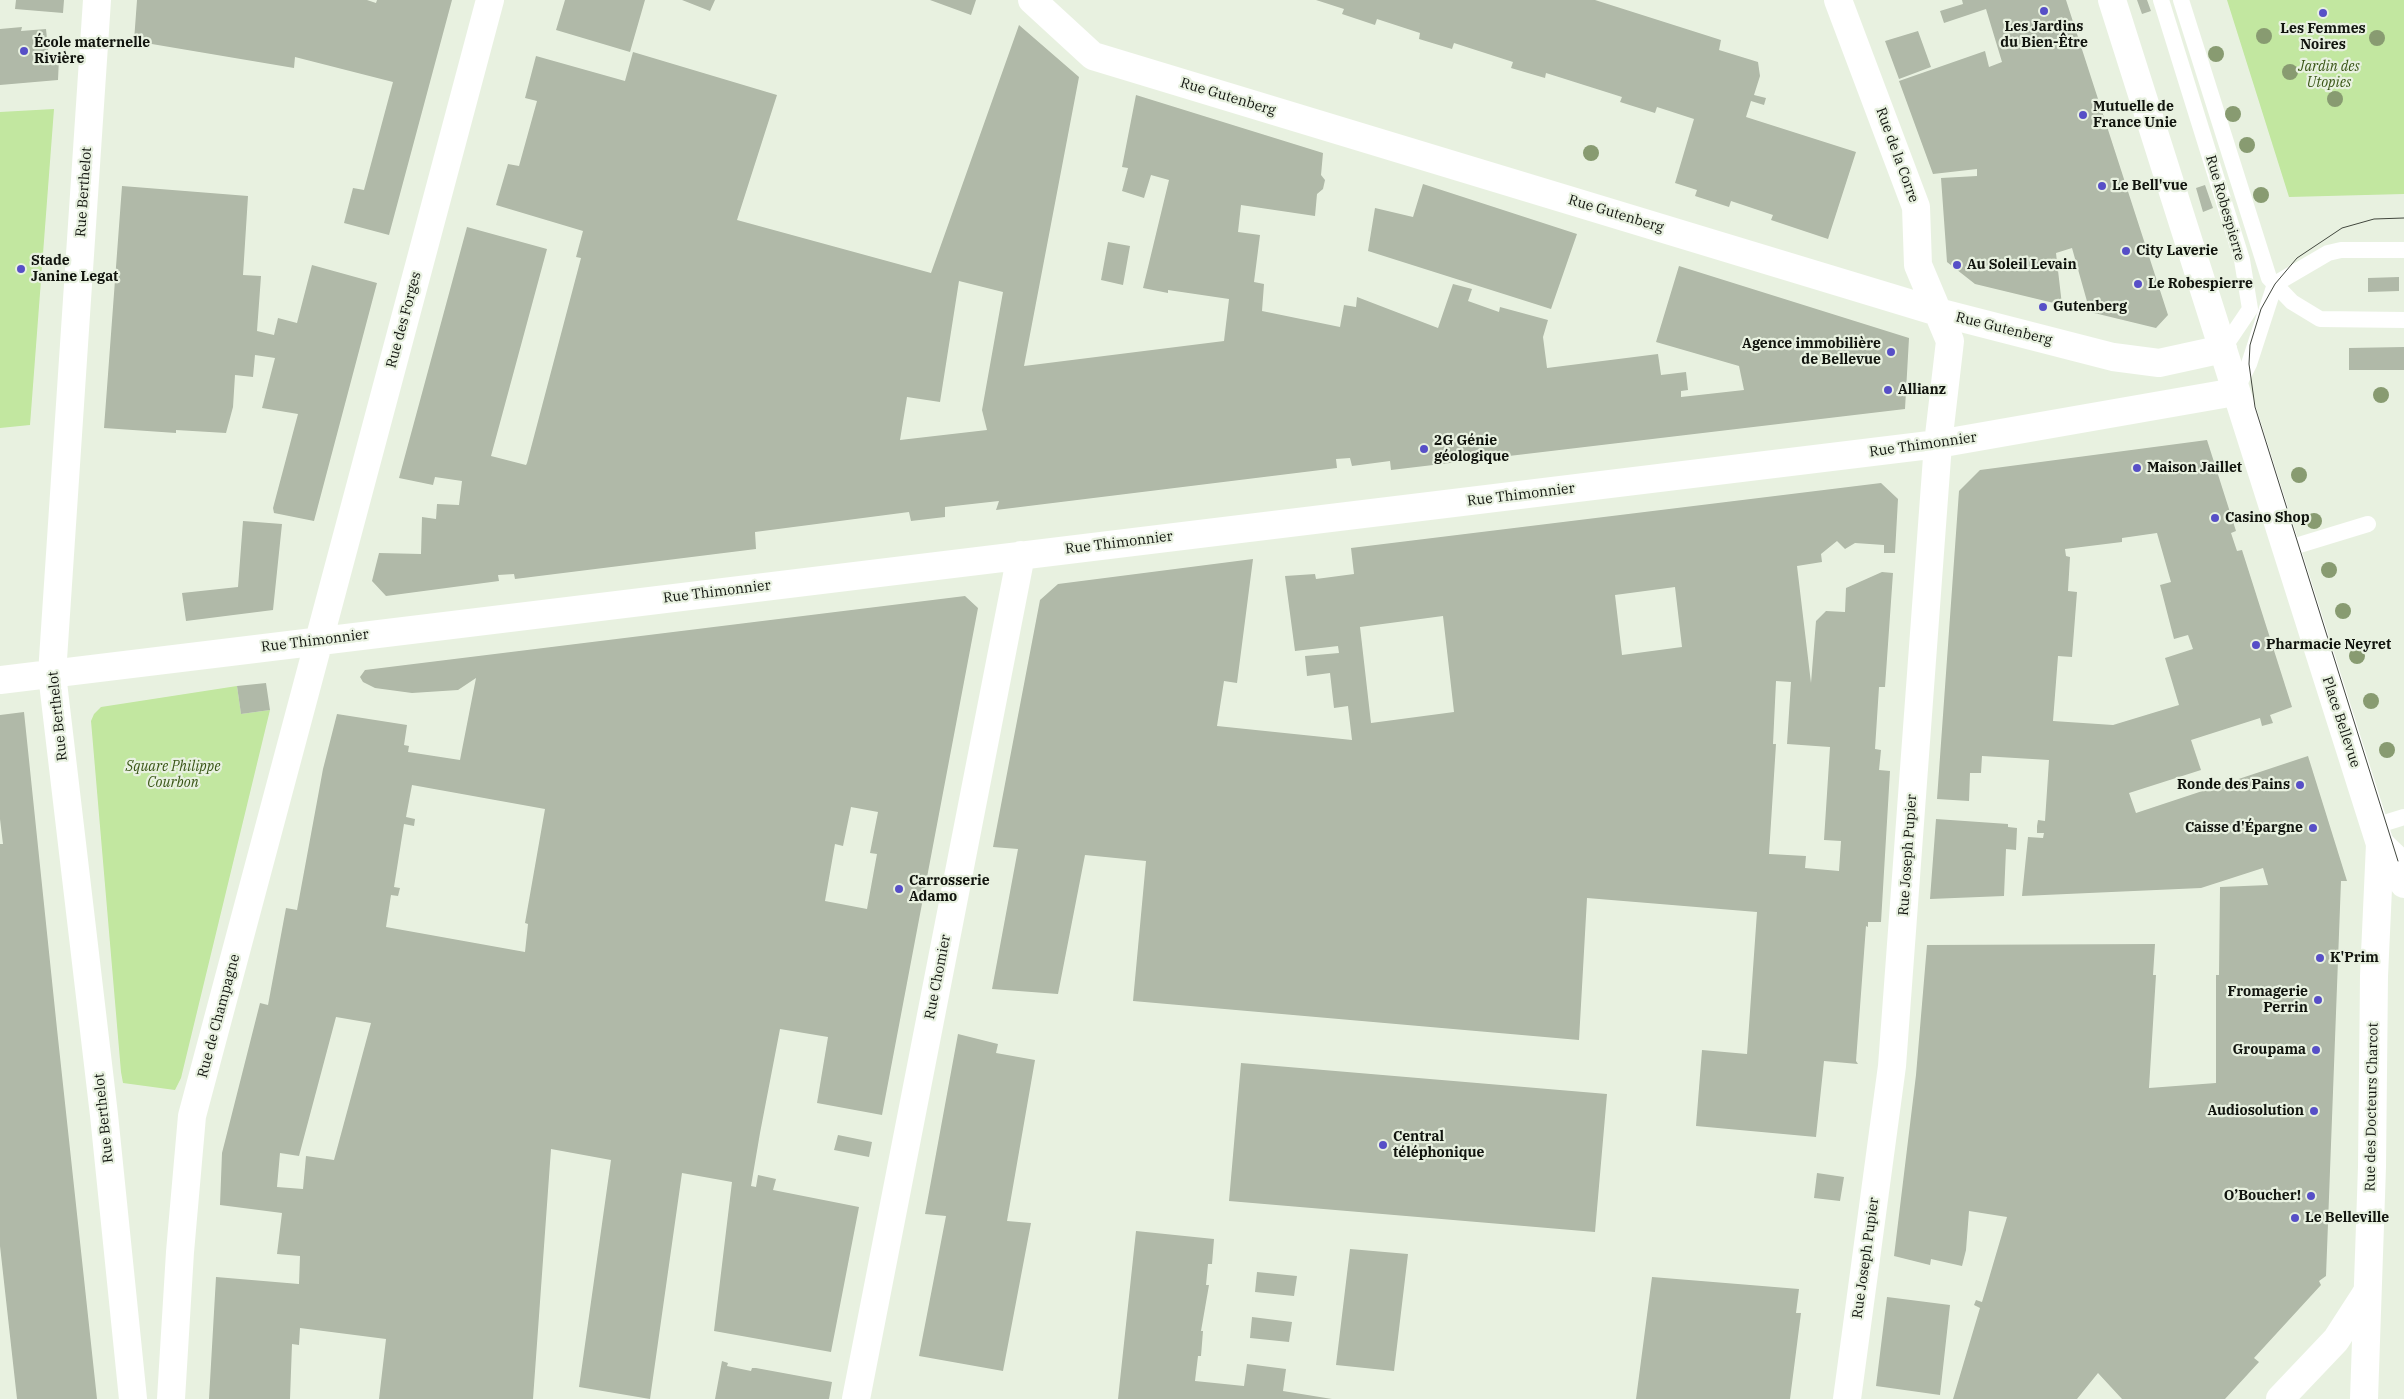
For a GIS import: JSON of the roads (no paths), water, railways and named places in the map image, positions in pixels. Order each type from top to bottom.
[{"type":"street","name":"Rue Berthelot","points":[[97,0],[52,674],[104,1115],[133,1399]]},
{"type":"street","name":"Rue des Forges","points":[[318,641],[490,0]]},
{"type":"street","name":"Rue Gutenberg","points":[[1032,0],[1093,56],[1938,312],[2113,357],[2159,363],[2223,349]]},
{"type":"street","name":"Rue de la Corre","points":[[1838,0],[1916,207],[1918,265],[1938,312]]},
{"type":"street","points":[[2112,0],[2223,349]]},
{"type":"street","name":"Rue Joseph Pupier","points":[[1847,1399],[1892,1066],[1938,444],[1950,341],[1938,312]]},
{"type":"street","name":"Place Bellevue","points":[[2223,349],[2286,549],[2389,854]]},
{"type":"street","name":"Rue Thimonnier","points":[[0,680],[1938,444],[2235,392]]},
{"type":"street","name":"Rue Chomier","points":[[856,1399],[1021,555]]},
{"type":"street","name":"Rue de Champagne","points":[[171,1399],[180,1252],[192,1116],[318,641]]},
{"type":"street","name":"Rue des Docteurs Charcot","points":[[2364,1399],[2372,1167],[2374,976],[2389,854]]},
{"type":"street","points":[[2280,1399],[2336,1340],[2367,1292]]},
{"type":"lane","name":"Rue Robespierre","points":[[2161,0],[2243,268],[2250,309],[2223,349]]},
{"type":"lane","name":"Rue Robespierre","points":[[2181,0],[2269,278],[2275,284]]},
{"type":"lane","points":[[2235,392],[2249,364],[2275,284],[2328,253],[2341,250],[2404,250]]},
{"type":"lane","points":[[2243,268],[2253,277],[2275,284],[2292,302],[2320,320],[2404,320]]},
{"type":"lane","points":[[2286,549],[2368,524]]},
{"type":"lane","points":[[2389,854],[2404,817]]},
{"type":"tram line","points":[[2398,861],[2255,407],[2249,364],[2250,345],[2261,309],[2275,284],[2297,258],[2342,228],[2374,219],[2404,218]]},
{"type":"place","name":"Les Jardins du Bien-Être","points":[[2044,11]]},
{"type":"place","name":"Les Femmes Noires","points":[[2323,13]]},
{"type":"place","name":"École maternelle Rivière","points":[[24,51]]},
{"type":"place","name":"Mutuelle de France Unie","points":[[2083,115]]},
{"type":"place","name":"Le Bell'vue","points":[[2102,186]]},
{"type":"place","name":"City Laverie","points":[[2126,251]]},
{"type":"place","name":"Au Soleil Levain","points":[[1957,265]]},
{"type":"place","name":"Stade Janine Legat","points":[[21,269]]},
{"type":"place","name":"Le Robespierre","points":[[2138,284]]},
{"type":"place","name":"Gutenberg","points":[[2043,307]]},
{"type":"place","name":"Agence immobilière de Bellevue","points":[[1891,352]]},
{"type":"place","name":"Allianz","points":[[1888,390]]},
{"type":"place","name":"2G Génie géologique","points":[[1424,449]]},
{"type":"place","name":"Maison Jaillet","points":[[2137,468]]},
{"type":"place","name":"Casino Shop","points":[[2215,518]]},
{"type":"place","name":"Pharmacie Neyret","points":[[2256,645]]},
{"type":"place","name":"Ronde des Pains","points":[[2300,785]]},
{"type":"place","name":"Caisse d'Épargne","points":[[2313,828]]},
{"type":"place","name":"Carrosserie Adamo","points":[[899,889]]},
{"type":"place","name":"K'Prim","points":[[2320,958]]},
{"type":"place","name":"Fromagerie Perrin","points":[[2318,1000]]},
{"type":"place","name":"Groupama","points":[[2316,1050]]},
{"type":"place","name":"Audiosolution","points":[[2314,1111]]},
{"type":"place","name":"Central téléphonique","points":[[1383,1145]]},
{"type":"place","name":"O’Boucher!","points":[[2311,1196]]},
{"type":"place","name":"Le Belleville","points":[[2295,1218]]},
{"type":"park label","name":"Jardin des Utopies","points":[[2329,76]]},
{"type":"park label","name":"Square Philippe Courbon","points":[[173,776]]}]
